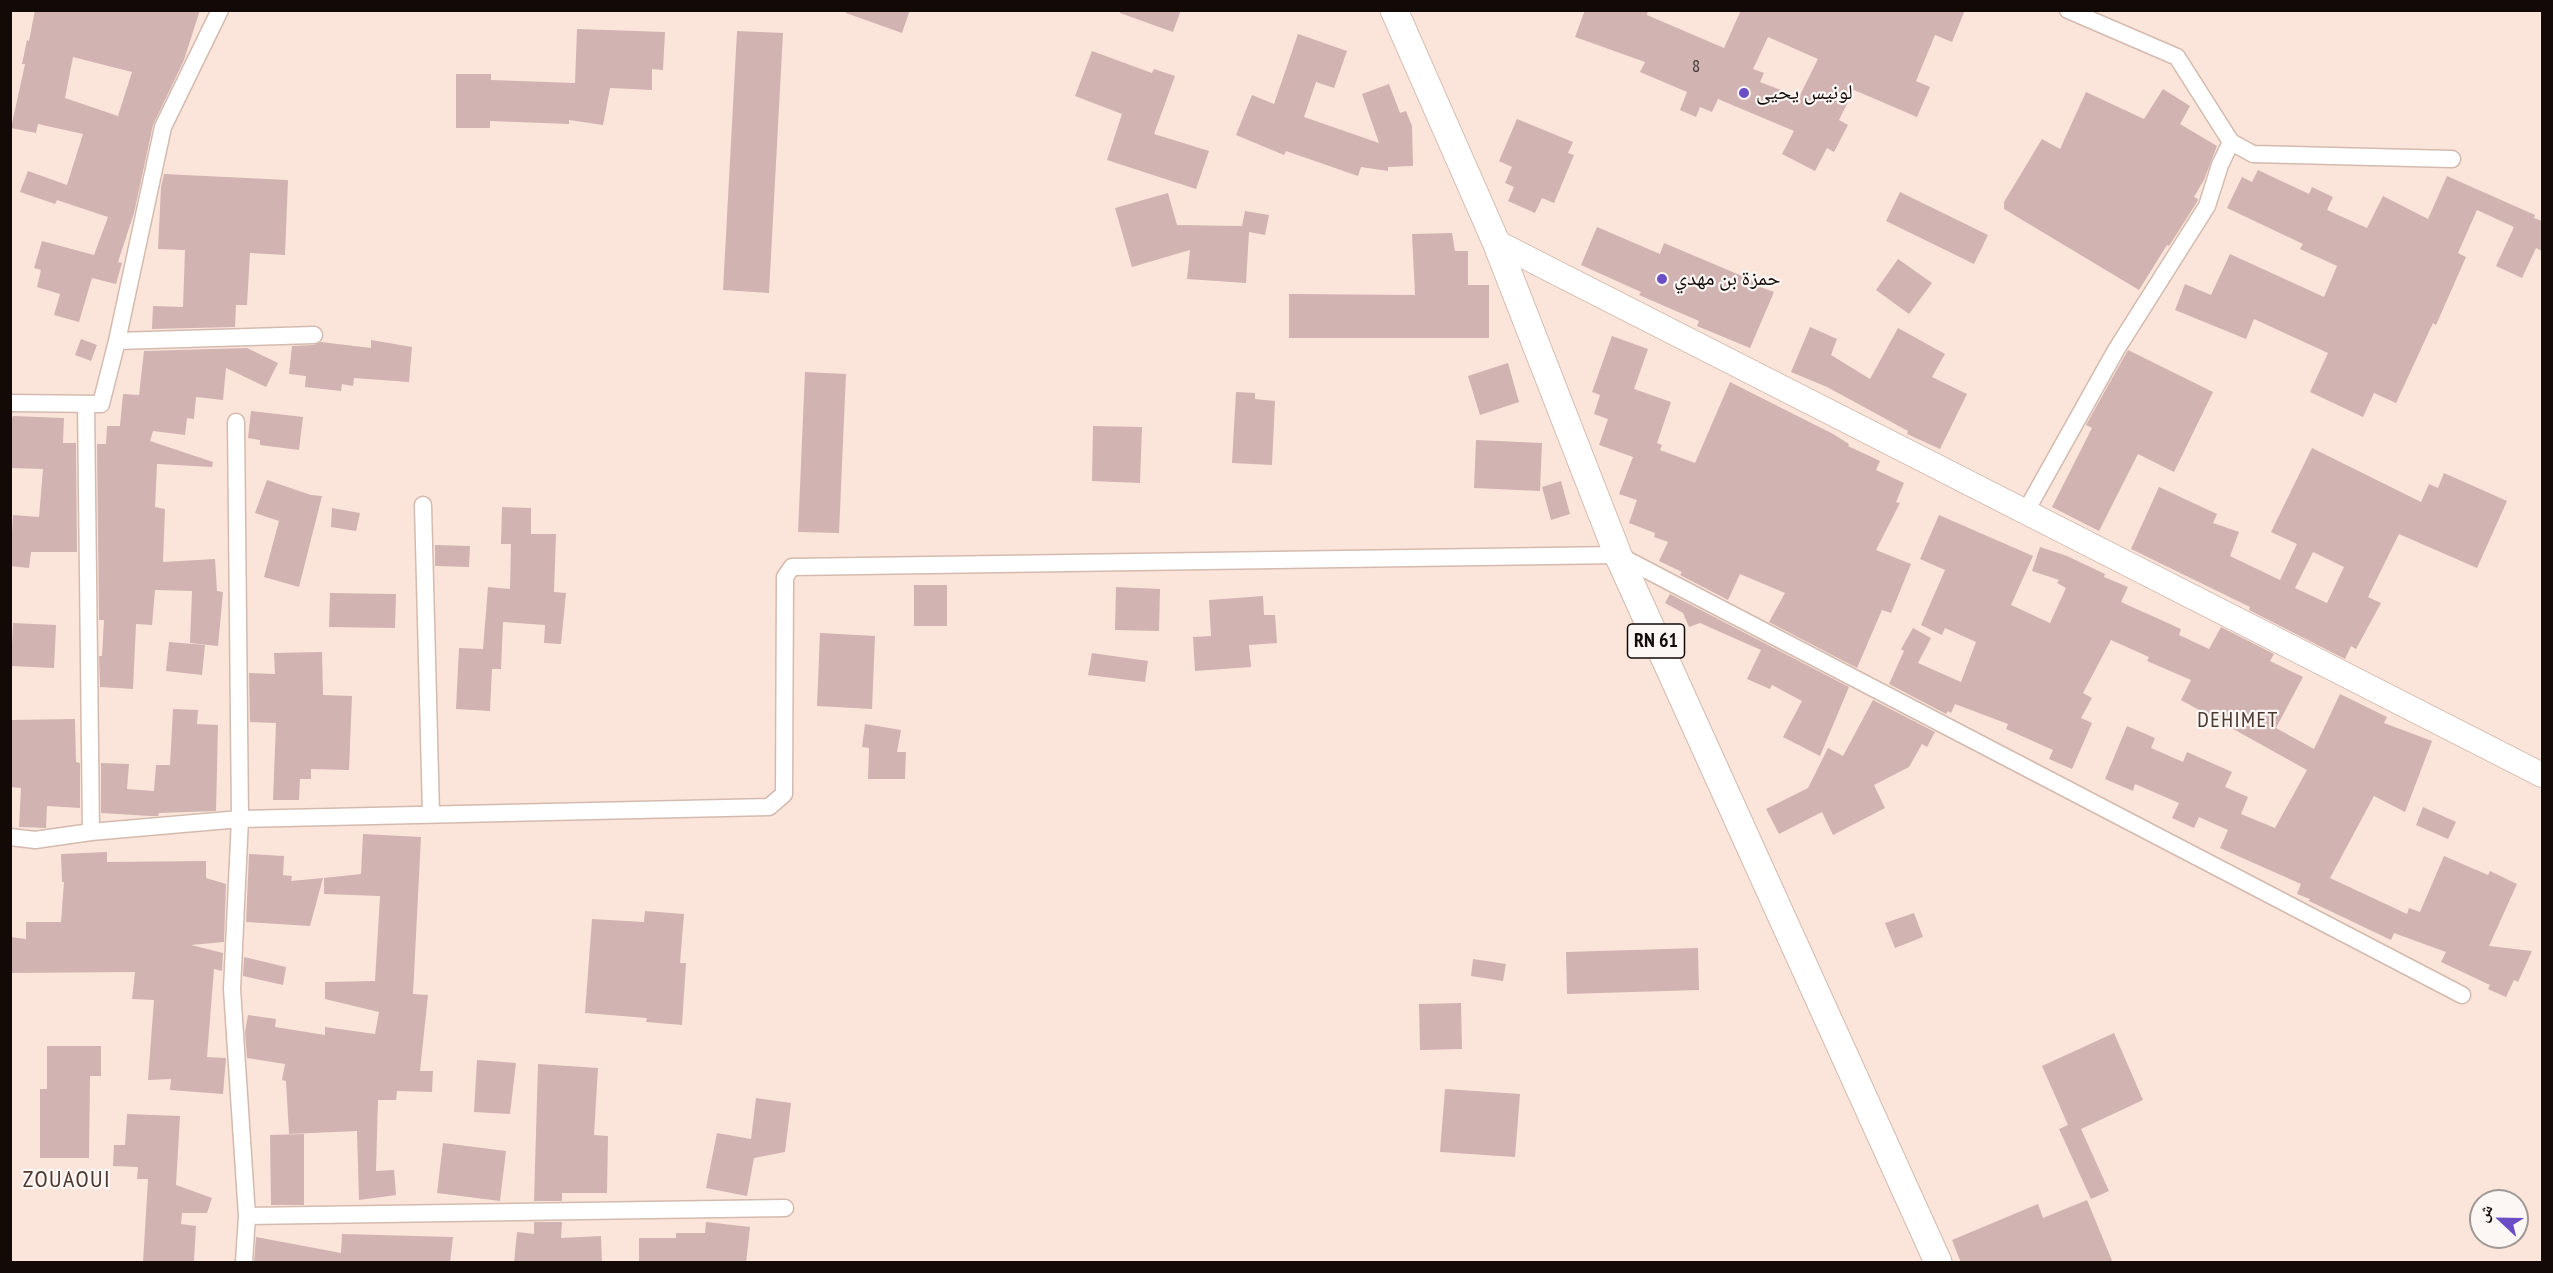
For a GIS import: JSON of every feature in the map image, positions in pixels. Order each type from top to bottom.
[{"type":"main road","name":"RN 61","points":[[1394,10],[1496,242],[1618,555],[1938,1263]]},
{"type":"street","points":[[10,403],[101,404],[117,341],[163,128],[220,10]]},
{"type":"street","points":[[2068,10],[2176,57],[2231,142],[2253,154],[2452,159]]},
{"type":"street","points":[[2026,511],[2116,350],[2207,206],[2220,165],[2231,142]]},
{"type":"street","points":[[1496,242],[2542,775]]},
{"type":"street","points":[[117,341],[314,335]]},
{"type":"street","points":[[86,404],[91,832]]},
{"type":"street","points":[[236,422],[240,819],[232,989],[247,1216],[244,1263]]},
{"type":"street","points":[[423,505],[431,814]]},
{"type":"street","points":[[10,837],[35,840],[91,832],[240,819],[769,807],[784,794],[785,577],[792,567],[1618,555],[2462,995]]},
{"type":"street","points":[[247,1216],[786,1208]]},
{"type":"building","points":[[35,10],[200,10],[184,60],[153,125],[134,213],[118,262],[122,263],[116,284],[92,278],[79,322],[54,315],[60,294],[37,287],[41,270],[34,268],[42,241],[94,255],[108,217],[57,200],[55,204],[20,192],[28,171],[67,185],[83,134],[38,124],[36,133],[11,128],[25,64],[22,64],[27,40],[29,41]],"holes":[[[73,57],[132,72],[118,116],[65,98]]]},
{"type":"building","points":[[847,10],[910,10],[902,33],[846,13]]},
{"type":"building","points":[[1121,10],[1181,10],[1173,32],[1120,13]]},
{"type":"building","points":[[1585,10],[1648,10],[1647,15],[1724,48],[1741,10],[1965,10],[1952,42],[1935,35],[1916,81],[1930,87],[1917,117],[1854,90],[1839,120],[1848,125],[1834,152],[1827,148],[1815,171],[1782,154],[1794,131],[1718,99],[1712,112],[1700,107],[1696,117],[1680,110],[1687,92],[1640,72],[1645,62],[1575,37]],"holes":[[[1768,37],[1818,59],[1799,97],[1760,82],[1764,73],[1753,69]]]},
{"type":"building","points":[[577,29],[665,32],[663,70],[652,69],[652,90],[610,88],[603,125],[569,120],[569,124],[490,121],[490,128],[456,128],[456,74],[491,74],[491,80],[575,83]]},
{"type":"building","points":[[737,31],[783,33],[769,293],[723,290]]},
{"type":"building","points":[[1298,34],[1347,51],[1334,88],[1316,82],[1304,117],[1379,143],[1362,94],[1389,84],[1400,113],[1406,111],[1412,126],[1413,166],[1388,167],[1388,171],[1361,167],[1358,176],[1286,151],[1284,155],[1236,135],[1252,95],[1274,104]]},
{"type":"building","points":[[1092,51],[1152,73],[1154,69],[1175,76],[1154,134],[1209,151],[1196,189],[1107,160],[1122,114],[1075,96]]},
{"type":"building","points":[[2163,89],[2190,106],[2180,124],[2217,146],[2204,180],[2194,197],[2198,199],[2197,202],[2139,290],[2004,209],[2004,202],[2042,139],[2060,149],[2086,92],[2144,119]]},
{"type":"building","points":[[1517,119],[1573,142],[1568,153],[1574,155],[1554,203],[1542,198],[1535,213],[1508,201],[1514,187],[1505,183],[1512,167],[1499,161]]},
{"type":"building","points":[[2258,170],[2309,194],[2312,187],[2333,197],[2327,210],[2367,228],[2383,196],[2428,219],[2447,176],[2535,215],[2534,218],[2542,221],[2542,251],[2536,248],[2522,278],[2496,266],[2514,227],[2477,210],[2458,253],[2466,257],[2436,325],[2433,323],[2396,403],[2374,393],[2363,417],[2310,392],[2328,353],[2254,319],[2246,339],[2175,310],[2185,284],[2211,295],[2230,254],[2324,297],[2337,266],[2300,249],[2303,244],[2227,208],[2242,177],[2252,182]]},
{"type":"building","points":[[164,174],[288,180],[285,255],[250,253],[247,305],[236,305],[235,327],[152,329],[153,306],[183,307],[185,250],[158,249],[161,187]]},
{"type":"building","points":[[1900,192],[1988,235],[1974,264],[1886,221]]},
{"type":"building","points":[[1168,193],[1177,225],[1242,226],[1245,211],[1269,215],[1265,235],[1249,232],[1246,283],[1187,279],[1190,250],[1132,267],[1115,208]]},
{"type":"building","name":"حمزة بن مهدي","points":[[1597,227],[1660,254],[1664,243],[1761,284],[1760,287],[1774,292],[1750,348],[1697,326],[1699,321],[1639,295],[1641,292],[1581,265]]},
{"type":"building","points":[[1452,233],[1455,251],[1468,251],[1468,285],[1489,285],[1489,338],[1289,338],[1289,294],[1415,295],[1412,234]]},
{"type":"building","points":[[1898,259],[1932,283],[1909,314],[1876,290]]},
{"type":"building","points":[[1810,327],[1837,339],[1831,355],[1870,379],[1898,328],[1945,354],[1932,377],[1967,394],[1940,449],[1907,434],[1908,431],[1827,387],[1791,372]]},
{"type":"building","points":[[1612,336],[1648,349],[1634,389],[1671,402],[1657,443],[1662,445],[1660,450],[1695,463],[1730,382],[1833,434],[1849,444],[1848,446],[1880,461],[1876,470],[1904,483],[1896,502],[1900,503],[1876,550],[1911,564],[1891,613],[1882,610],[1857,668],[1769,622],[1785,593],[1740,574],[1728,600],[1680,575],[1682,572],[1659,561],[1668,542],[1654,537],[1655,533],[1629,523],[1637,500],[1619,494],[1633,457],[1599,445],[1608,419],[1594,414],[1600,395],[1592,392]]},
{"type":"building","points":[[81,339],[97,345],[91,361],[75,355]]},
{"type":"building","points":[[371,340],[412,347],[409,382],[354,378],[353,386],[342,384],[341,391],[305,387],[306,376],[289,374],[292,346],[314,345],[321,342],[371,348]]},
{"type":"building","points":[[247,348],[278,363],[266,387],[226,368],[223,400],[196,397],[194,419],[187,418],[185,435],[153,431],[150,441],[213,462],[212,467],[157,464],[155,507],[165,509],[163,562],[215,559],[217,591],[223,592],[218,646],[190,643],[192,591],[155,590],[152,625],[136,624],[133,689],[100,687],[99,656],[102,656],[104,620],[99,620],[97,444],[106,444],[107,426],[120,426],[123,394],[139,395],[144,351]]},
{"type":"building","points":[[2128,350],[2213,392],[2174,472],[2138,454],[2099,531],[2052,507],[2092,428],[2086,425]]},
{"type":"building","points":[[1508,363],[1519,402],[1480,415],[1468,376]]},
{"type":"building","points":[[805,372],[846,374],[839,533],[798,532]]},
{"type":"building","points":[[1236,392],[1255,393],[1255,399],[1275,401],[1272,465],[1232,463]]},
{"type":"building","points":[[251,411],[303,417],[299,450],[260,445],[260,440],[248,438]]},
{"type":"building","points":[[13,416],[64,418],[63,443],[76,443],[77,552],[31,552],[29,568],[10,566],[13,515],[39,517],[43,469],[10,468],[10,423]]},
{"type":"building","points":[[1093,426],[1142,427],[1140,483],[1092,481]]},
{"type":"building","points":[[1476,440],[1542,443],[1540,491],[1474,488]]},
{"type":"building","points":[[2312,448],[2421,502],[2429,484],[2438,488],[2444,473],[2507,501],[2477,568],[2399,534],[2368,597],[2381,603],[2356,649],[2351,646],[2345,659],[2249,610],[2250,607],[2131,549],[2159,487],[2217,514],[2213,523],[2239,532],[2230,556],[2280,580],[2297,544],[2271,532]],"holes":[[[2313,552],[2344,567],[2327,603],[2295,588]]]},
{"type":"building","points":[[267,480],[311,495],[322,496],[299,587],[264,577],[279,521],[255,513]]},
{"type":"building","points":[[1561,481],[1570,514],[1551,520],[1542,487]]},
{"type":"building","points":[[502,507],[531,508],[531,534],[556,534],[554,592],[566,593],[561,644],[544,643],[545,625],[503,622],[501,669],[492,669],[490,711],[456,709],[459,648],[483,649],[488,587],[510,589],[511,544],[501,544]]},
{"type":"building","points":[[332,508],[360,513],[356,531],[331,527]]},
{"type":"building","points":[[1939,515],[2033,556],[2011,605],[2050,623],[2066,588],[2057,583],[2059,580],[2032,571],[2040,547],[2067,556],[2105,574],[2104,577],[2128,587],[2121,602],[2181,629],[2179,635],[2209,649],[2221,627],[2274,654],[2270,661],[2303,677],[2276,728],[2314,749],[2340,694],[2387,717],[2384,723],[2432,741],[2405,812],[2374,796],[2330,878],[2407,914],[2409,908],[2420,912],[2444,856],[2488,875],[2490,871],[2517,884],[2489,946],[2532,951],[2518,982],[2514,980],[2506,997],[2488,989],[2490,985],[2441,962],[2446,952],[2394,933],[2391,940],[2297,894],[2301,884],[2220,848],[2228,830],[2199,817],[2194,828],[2172,818],[2179,803],[2135,784],[2133,791],[2105,779],[2127,726],[2155,738],[2151,748],[2183,762],[2187,752],[2232,772],[2225,787],[2248,797],[2241,814],[2275,828],[2307,770],[2181,700],[2191,680],[2147,661],[2149,657],[2111,640],[2083,693],[2092,698],[2081,718],[2092,723],[2072,769],[2049,759],[2053,750],[2006,729],[2008,724],[1955,704],[1951,713],[1948,711],[1946,714],[1889,684],[1904,651],[1901,649],[1913,628],[1931,638],[1918,663],[1961,682],[1976,642],[1945,628],[1942,635],[1921,625],[1945,570],[1920,559]]},
{"type":"building","points":[[435,545],[470,546],[469,567],[435,566]]},
{"type":"building","points":[[914,585],[947,585],[947,626],[914,626]]},
{"type":"building","points":[[1116,587],[1160,589],[1159,631],[1115,630]]},
{"type":"building","points":[[330,593],[396,594],[395,628],[329,627]]},
{"type":"building","points":[[1670,594],[1849,687],[1820,756],[1783,737],[1802,701],[1772,685],[1770,689],[1747,679],[1761,650],[1700,623],[1689,627],[1683,613],[1665,603]]},
{"type":"building","points":[[1263,596],[1264,615],[1275,615],[1277,643],[1249,645],[1251,667],[1195,671],[1193,637],[1211,636],[1209,600]]},
{"type":"building","points":[[13,623],[56,625],[54,668],[11,666]]},
{"type":"building","points":[[820,633],[875,636],[872,709],[817,706]]},
{"type":"building","points":[[169,642],[205,645],[202,675],[166,671]]},
{"type":"building","points":[[322,652],[323,695],[352,696],[349,770],[311,769],[311,779],[300,779],[299,800],[273,800],[276,723],[250,722],[249,673],[275,674],[274,653]]},
{"type":"building","points":[[1092,653],[1148,661],[1145,682],[1088,675]]},
{"type":"building","points":[[1873,700],[1935,732],[1927,747],[1922,744],[1909,767],[1874,785],[1885,808],[1833,835],[1822,812],[1779,834],[1766,809],[1808,788],[1828,748],[1843,756]]},
{"type":"building","points":[[173,709],[198,710],[197,724],[218,725],[216,811],[159,813],[158,816],[101,813],[101,763],[129,764],[127,789],[154,791],[156,765],[170,765]]},
{"type":"building","points":[[75,719],[76,762],[80,763],[80,808],[47,806],[46,828],[19,827],[21,788],[10,787],[10,720]]},
{"type":"building","points":[[865,724],[901,730],[897,752],[906,752],[905,779],[868,779],[869,748],[862,747]]},
{"type":"building","points":[[2423,807],[2456,822],[2448,839],[2416,825]]},
{"type":"building","points":[[363,834],[421,837],[413,994],[428,995],[420,1071],[433,1071],[432,1092],[397,1091],[396,1100],[378,1100],[376,1171],[394,1170],[396,1195],[359,1200],[357,1131],[289,1134],[286,1081],[282,1080],[285,1064],[247,1058],[245,1032],[248,1015],[276,1019],[275,1027],[325,1035],[325,1027],[375,1034],[379,1012],[325,999],[325,982],[375,981],[380,896],[324,894],[324,878],[361,874]]},
{"type":"building","points":[[107,852],[107,862],[206,861],[206,878],[226,884],[224,942],[191,945],[223,953],[222,971],[214,969],[207,1057],[226,1058],[223,1094],[170,1090],[171,1079],[148,1080],[154,1000],[132,999],[135,972],[10,973],[10,937],[26,939],[26,922],[61,922],[64,882],[62,882],[61,854]]},
{"type":"building","points":[[249,854],[284,856],[283,875],[292,876],[291,881],[323,878],[310,926],[246,922]]},
{"type":"building","points":[[645,911],[684,914],[680,963],[686,963],[682,1025],[646,1022],[647,1018],[585,1013],[592,919],[644,922]]},
{"type":"building","points":[[1914,913],[1923,937],[1895,948],[1885,923]]},
{"type":"building","points":[[1698,948],[1699,990],[1567,994],[1566,952]]},
{"type":"building","points":[[244,957],[286,967],[283,985],[243,976]]},
{"type":"building","points":[[1473,959],[1506,964],[1503,981],[1471,976]]},
{"type":"building","points":[[1461,1003],[1462,1049],[1420,1050],[1419,1004]]},
{"type":"building","points":[[2114,1033],[2143,1100],[2081,1129],[2109,1191],[2091,1199],[2059,1129],[2068,1125],[2042,1066]]},
{"type":"building","points":[[47,1046],[101,1046],[101,1076],[90,1076],[89,1158],[40,1158],[40,1089],[47,1089]]},
{"type":"building","points":[[477,1060],[516,1063],[510,1114],[474,1112]]},
{"type":"building","points":[[538,1064],[598,1068],[594,1135],[608,1136],[607,1193],[562,1193],[562,1201],[534,1201]]},
{"type":"building","points":[[1445,1089],[1520,1094],[1515,1157],[1440,1152]]},
{"type":"building","points":[[756,1098],[791,1103],[785,1152],[754,1158],[747,1196],[706,1188],[717,1133],[751,1139]]},
{"type":"building","points":[[127,1114],[180,1116],[176,1185],[212,1198],[207,1213],[182,1213],[181,1224],[196,1226],[194,1261],[143,1263],[148,1179],[137,1179],[138,1167],[113,1166],[114,1145],[125,1145]]},
{"type":"building","points":[[304,1134],[304,1205],[271,1205],[270,1135]]},
{"type":"building","points":[[443,1143],[506,1151],[500,1201],[437,1193]]},
{"type":"building","points":[[2087,1200],[2113,1263],[1961,1263],[1952,1240],[2038,1204],[2043,1218]]},
{"type":"building","points":[[534,1222],[562,1222],[561,1238],[601,1236],[602,1263],[514,1263],[517,1232],[534,1234]]},
{"type":"building","points":[[706,1222],[750,1227],[746,1263],[639,1263],[639,1238],[676,1238],[676,1233],[705,1233]]},
{"type":"building","points":[[342,1234],[453,1237],[450,1263],[254,1263],[256,1237],[341,1253]]},
{"type":"place","name":"لونيس يحيى","points":[[1744,93]]},
{"type":"place","name":"حمزة بن مهدي","points":[[1662,279]]},
{"type":"district","name":"DEHIMET","points":[[2238,721]]},
{"type":"district","name":"ZOUAOUI","points":[[67,1180]]}]
